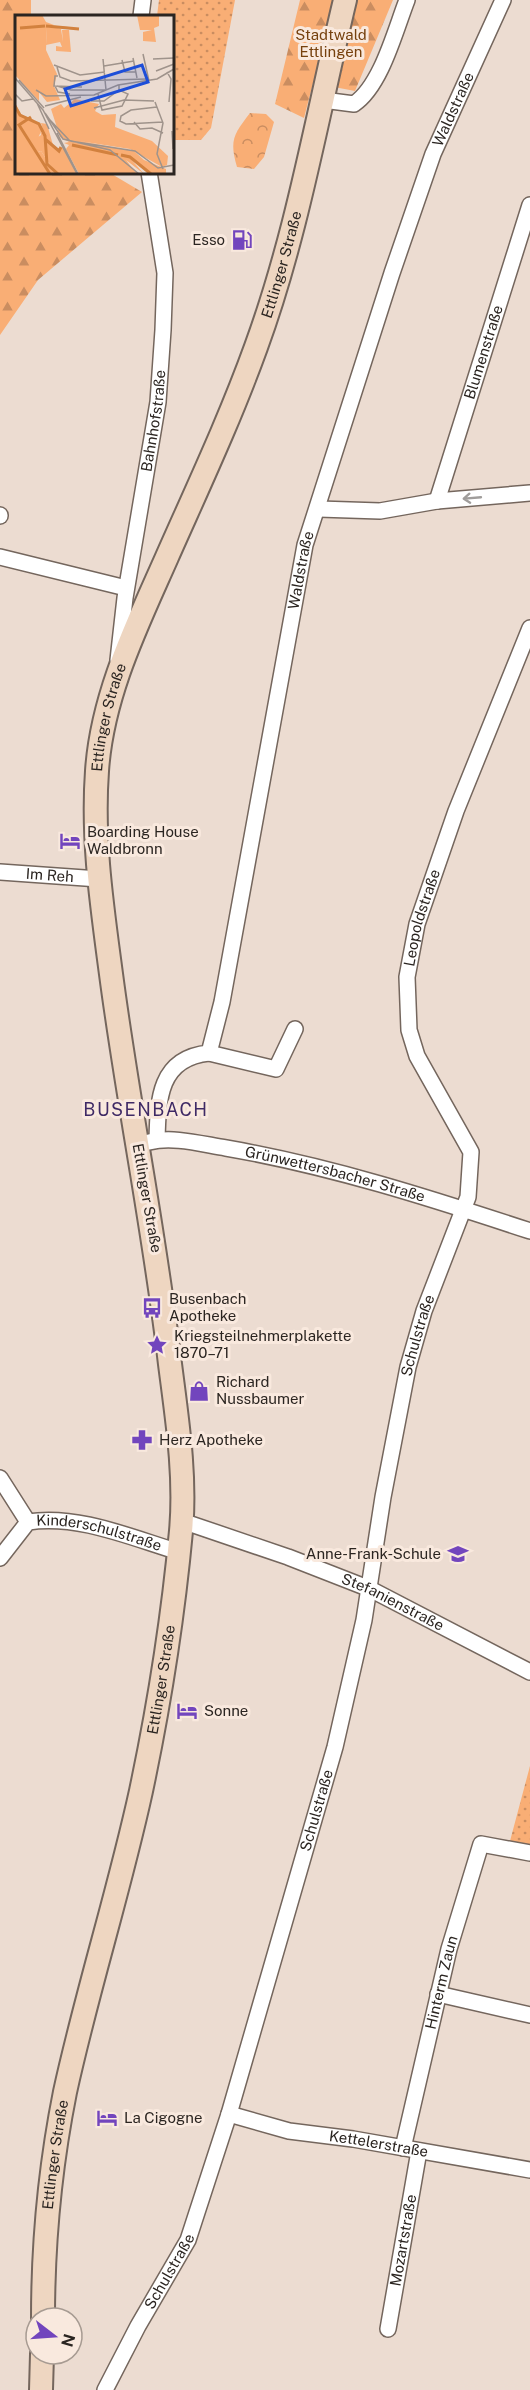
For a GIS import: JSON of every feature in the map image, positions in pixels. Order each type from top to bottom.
[{"type":"main road","name":"Ettlinger Straße","points":[[43,2306],[45,2227],[58,2130],[92,1975],[141,1791],[182,1521],[182,1462],[147,1142],[125,1076],[99,879],[95,819],[97,764],[105,715],[119,669],[218,443],[258,343],[290,237],[345,0]]},
{"type":"main road","points":[[41,2390],[42,2366]]},
{"type":"street","points":[[141,15],[143,0]]},
{"type":"street","points":[[323,99],[354,104],[364,98],[380,68],[407,0]]},
{"type":"street","name":"Waldstraße","points":[[209,1053],[222,1002],[305,545],[319,510],[392,273],[433,154],[503,0]]},
{"type":"street","name":"Bahnhofstraße","points":[[119,669],[117,650],[158,402],[163,330],[165,273],[149,174]]},
{"type":"street","name":"Blumenstraße","points":[[437,501],[530,205]]},
{"type":"street","points":[[319,510],[380,512],[437,501],[530,493]]},
{"type":"street","points":[[0,556],[126,588]]},
{"type":"street","name":"Leopoldstraße","points":[[463,1209],[471,1178],[471,1152],[417,1056],[409,1030],[407,977],[417,924],[456,812],[530,628]]},
{"type":"street","name":"Im Reh","points":[[0,872],[99,879]]},
{"type":"street","points":[[147,1142],[160,1092],[179,1062],[192,1054],[209,1053],[276,1069],[294,1029]]},
{"type":"street","name":"Grünwettersbacher Straße","points":[[147,1142],[180,1141],[288,1159],[354,1175],[530,1232]]},
{"type":"street","name":"Schulstraße","points":[[105,2390],[138,2326],[188,2240],[229,2114],[335,1746],[370,1588],[383,1497],[408,1366],[424,1311],[463,1209]]},
{"type":"street","points":[[0,1478],[28,1522]]},
{"type":"street","name":"Kinderschulstraße","points":[[0,1558],[28,1522],[67,1521],[179,1552]]},
{"type":"street","name":"Stefanienstraße","points":[[182,1521],[370,1588],[530,1672]]},
{"type":"street","name":"Hinterm Zaun","points":[[403,2148],[438,1994],[481,1844],[530,1853]]},
{"type":"street","points":[[438,1994],[530,2015]]},
{"type":"street","name":"Kettelerstraße","points":[[229,2114],[289,2131],[530,2170]]},
{"type":"street","name":"Mozartstraße","points":[[387,2329],[419,2151]]},
{"type":"green space","points":[[0,0],[31,0],[31,15],[15,15],[15,174],[112,174],[142,192],[38,280],[0,335]]},
{"type":"green space","points":[[159,0],[235,0],[211,128],[201,140],[174,140],[174,15],[157,15]]},
{"type":"green space","name":"Stadtwald Ettlingen","points":[[300,0],[393,0],[355,91],[313,83],[304,118],[275,104]]},
{"type":"green space","points":[[250,113],[266,114],[274,122],[264,157],[254,169],[237,167],[233,150],[234,138]]},
{"type":"green space","points":[[530,1766],[530,1845],[510,1841]]},
{"type":"place","name":"Esso","points":[[242,240]]},
{"type":"place","name":"Boarding House Waldbronn","points":[[70,841]]},
{"type":"place","name":"Busenbach Apotheke","points":[[152,1308]]},
{"type":"place","name":"Kriegsteilnehmerplakette 1870–71","points":[[157,1345]]},
{"type":"place","name":"Richard Nussbaumer","points":[[199,1391]]},
{"type":"place","name":"Herz Apotheke","points":[[142,1440]]},
{"type":"place","name":"Anne-Frank-Schule","points":[[458,1554]]},
{"type":"place","name":"Sonne","points":[[187,1711]]},
{"type":"place","name":"La Cigogne","points":[[107,2118]]},
{"type":"district","name":"BUSENBACH","points":[[146,1110]]}]
